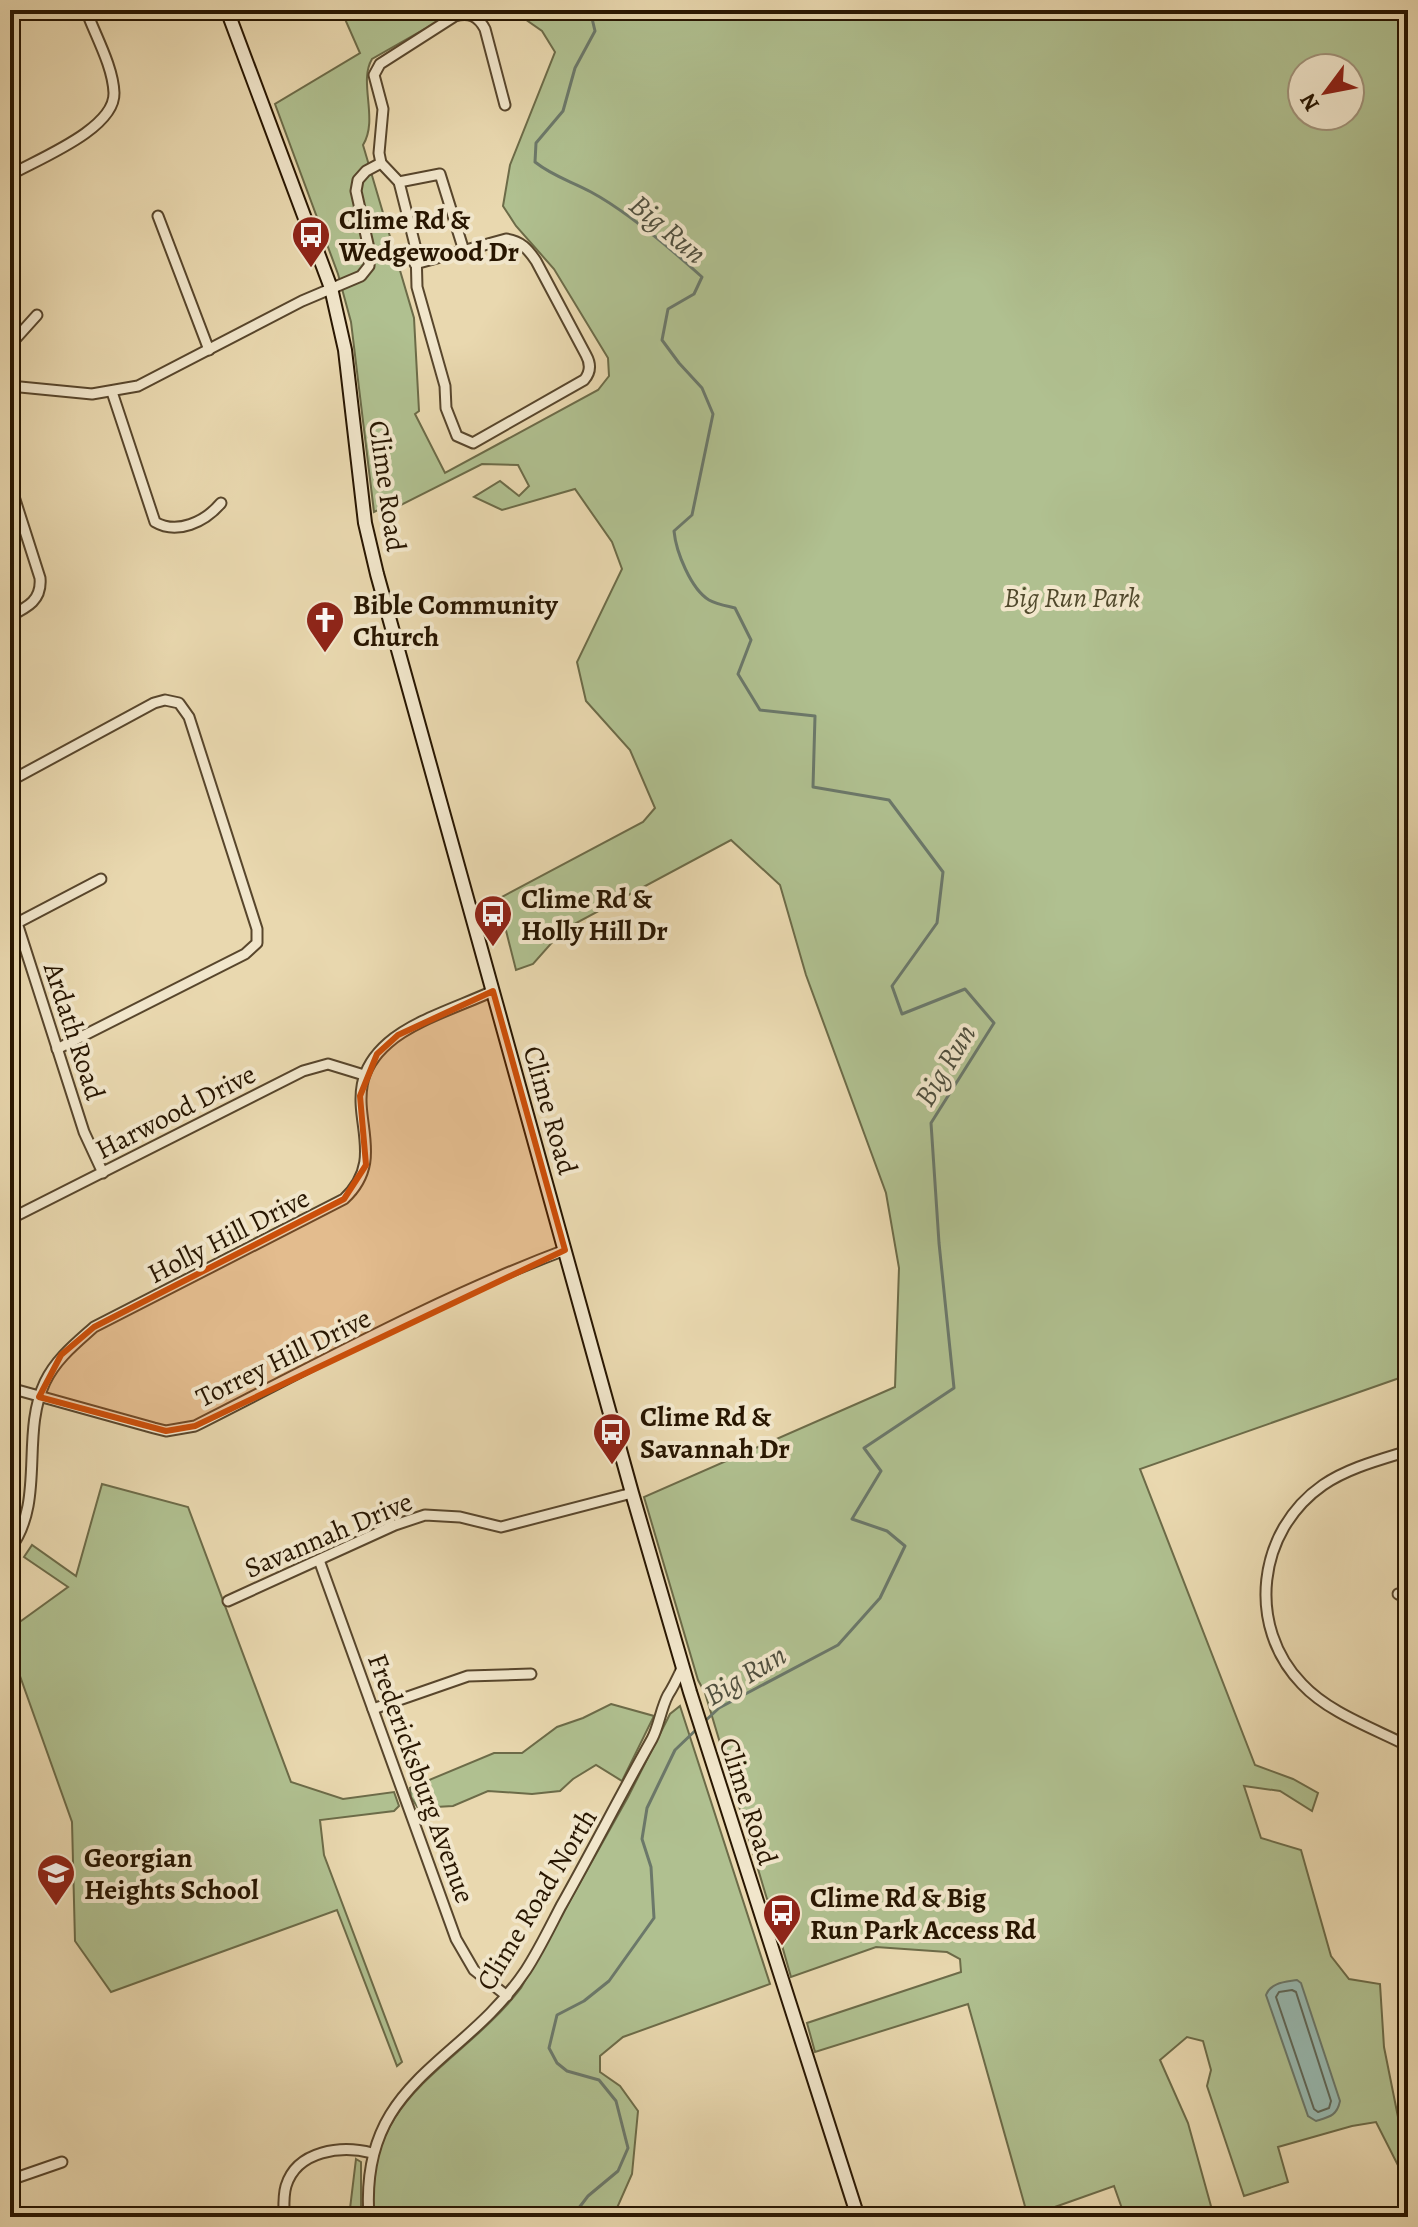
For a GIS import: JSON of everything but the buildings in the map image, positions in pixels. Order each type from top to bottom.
[{"type":"main road","name":"Clime Road","points":[[227,10],[331,288],[345,350],[365,523],[377,574],[690,1692],[858,2217]]},
{"type":"street","points":[[10,175],[91,130],[111,108],[114,91],[111,76],[86,10]]},
{"type":"street","points":[[415,264],[506,239],[516,240],[528,249],[590,361],[588,375],[473,443],[457,436],[449,418],[445,386],[417,287],[415,264],[416,249],[399,182],[381,163],[383,109],[374,75],[380,64],[455,16],[466,14],[479,20],[485,29],[505,105]]},
{"type":"street","points":[[10,386],[69,394],[112,392],[138,386],[331,288],[361,276],[369,266],[370,253],[356,191],[358,180],[366,171],[381,163]]},
{"type":"street","points":[[399,182],[440,174],[464,251]]},
{"type":"street","points":[[158,216],[209,350]]},
{"type":"street","points":[[10,345],[37,315]]},
{"type":"street","points":[[112,392],[149,512],[155,522],[164,528],[176,528],[212,514],[221,503]]},
{"type":"street","points":[[10,484],[41,589],[37,599],[29,606],[10,616]]},
{"type":"street","points":[[10,781],[154,703],[173,700],[183,706],[189,717],[257,929],[257,943],[245,954],[57,1049]]},
{"type":"street","points":[[17,923],[101,879]]},
{"type":"street","name":"Ardath Road","points":[[10,901],[84,1132],[103,1173]]},
{"type":"street","points":[[364,1075],[377,1054],[398,1035],[493,991]]},
{"type":"street","name":"Harwood Drive","points":[[10,1219],[311,1068],[328,1064],[364,1075]]},
{"type":"street","name":"Holly Hill Drive","points":[[10,1549],[23,1532],[29,1504],[34,1413],[45,1381],[61,1355],[94,1327],[333,1206],[354,1190],[366,1165],[360,1096],[364,1075]]},
{"type":"street","name":"Torrey Hill Drive","points":[[10,1388],[166,1431],[195,1426],[463,1293],[565,1250]]},
{"type":"street","points":[[1408,1451],[1339,1475],[1306,1498],[1277,1537],[1266,1575],[1266,1607],[1274,1639],[1281,1656],[1303,1685],[1335,1709],[1408,1746]]},
{"type":"street","name":"Savannah Drive","points":[[228,1601],[395,1525],[425,1515],[460,1517],[501,1527],[632,1493]]},
{"type":"street","name":"Fredericksburg Avenue","points":[[319,1560],[456,1939],[474,1970],[507,1996]]},
{"type":"street","name":"Clime Road North","points":[[369,2217],[367,2194],[372,2153],[381,2130],[396,2104],[419,2077],[480,2026],[527,1969],[652,1739],[667,1696],[674,1689],[683,1666]]},
{"type":"street","points":[[373,1709],[468,1676],[531,1674]]},
{"type":"street","points":[[284,2217],[285,2188],[296,2168],[306,2160],[340,2148],[372,2153]]},
{"type":"street","points":[[10,2180],[62,2162]]},
{"type":"highlighted area","points":[[493,991],[565,1250],[195,1426],[166,1431],[39,1397],[61,1355],[94,1327],[344,1199],[366,1165],[360,1096],[377,1054],[398,1035]]},
{"type":"green space","name":"Big Run Park","points":[[341,10],[458,10],[372,59],[367,78],[369,124],[363,145],[414,318],[419,411],[415,414],[445,473],[598,390],[609,376],[608,358],[554,269],[516,226],[503,206],[510,165],[555,52],[542,31],[512,10],[1123,10],[1127,14],[1144,16],[1154,10],[1408,10],[1408,1375],[1140,1469],[1255,1765],[1293,1779],[1318,1793],[1312,1811],[1280,1791],[1244,1786],[1261,1838],[1301,1850],[1331,1956],[1349,1979],[1380,1984],[1384,2047],[1400,2127],[1408,2145],[1408,2185],[1376,2122],[1278,2147],[1288,2182],[1244,2196],[1207,2086],[1211,2070],[1203,2041],[1187,2037],[1160,2060],[1188,2123],[1214,2217],[1125,2217],[1114,2186],[1038,2213],[1039,2217],[1028,2217],[968,2004],[815,2052],[807,2023],[961,1972],[960,1959],[947,1952],[876,1947],[791,1977],[781,1942],[788,1929],[784,1923],[790,1921],[780,1904],[767,1899],[644,1497],[895,1387],[899,1268],[886,1193],[806,975],[780,885],[731,840],[563,930],[533,964],[516,970],[498,899],[643,822],[655,808],[630,750],[586,701],[577,662],[622,569],[612,542],[575,489],[502,510],[474,497],[500,481],[519,496],[529,486],[518,465],[482,464],[385,513],[380,509],[374,512],[351,322],[338,274],[275,104],[360,53]]},
{"type":"green space","points":[[102,1484],[188,1507],[291,1782],[343,1799],[394,1792],[399,1806],[394,1811],[320,1820],[324,1855],[402,2062],[397,2066],[337,1910],[111,1992],[75,1941],[72,1822],[10,1648],[10,1629],[68,1587],[24,1557],[32,1545],[76,1576]]},
{"type":"green space","points":[[611,1704],[654,1716],[622,1781],[596,1765],[560,1791],[532,1794],[488,1791],[453,1806],[418,1808],[411,1797],[410,1788],[494,1753],[522,1753],[557,1727]]},
{"type":"green space","points":[[680,1706],[770,1984],[623,2037],[600,2056],[600,2072],[620,2086],[638,2111],[632,2174],[613,2217],[374,2217],[374,2175],[383,2141],[399,2112],[420,2087],[496,2016],[521,1988],[628,1797],[670,1714]]},
{"type":"green space","points":[[356,2159],[361,2162],[361,2217],[349,2217]]},
{"type":"water","points":[[1297,1980],[1301,1983],[1340,2101],[1335,2113],[1316,2121],[1308,2116],[1266,1995],[1275,1985]]},
{"type":"waterway","name":"Big Run","points":[[590,10],[595,31],[575,68],[563,111],[536,143],[535,162],[620,210],[702,277],[694,294],[668,309],[662,340],[702,388],[713,414],[692,515],[674,531],[681,559],[702,595],[735,608],[751,640],[738,674],[760,710],[815,716],[813,787],[889,800],[943,872],[937,923],[892,986],[902,1014],[965,989],[994,1023],[931,1123],[939,1243],[954,1388],[864,1448],[881,1471],[852,1519],[887,1531],[905,1546],[880,1598],[838,1645],[719,1708],[704,1722]]},
{"type":"waterway","name":"Big Run","points":[[572,2217],[588,2196],[618,2171],[628,2148],[616,2101],[599,2080],[567,2071],[557,2063],[549,2048],[557,2015],[584,2001],[609,1981],[654,1918],[651,1867],[642,1839],[647,1808],[675,1750],[699,1727]]},
{"type":"place","name":"Clime Rd & Wedgewood Dr","points":[[311,269]]},
{"type":"place","name":"Bible Community Church","points":[[325,654]]},
{"type":"place","name":"Clime Rd & Holly Hill Dr","points":[[493,948]]},
{"type":"place","name":"Clime Rd & Savannah Dr","points":[[612,1466]]},
{"type":"place","name":"Georgian Heights School","points":[[56,1907]]},
{"type":"place","name":"Clime Rd & Big Run Park Access Rd","points":[[782,1947]]}]
